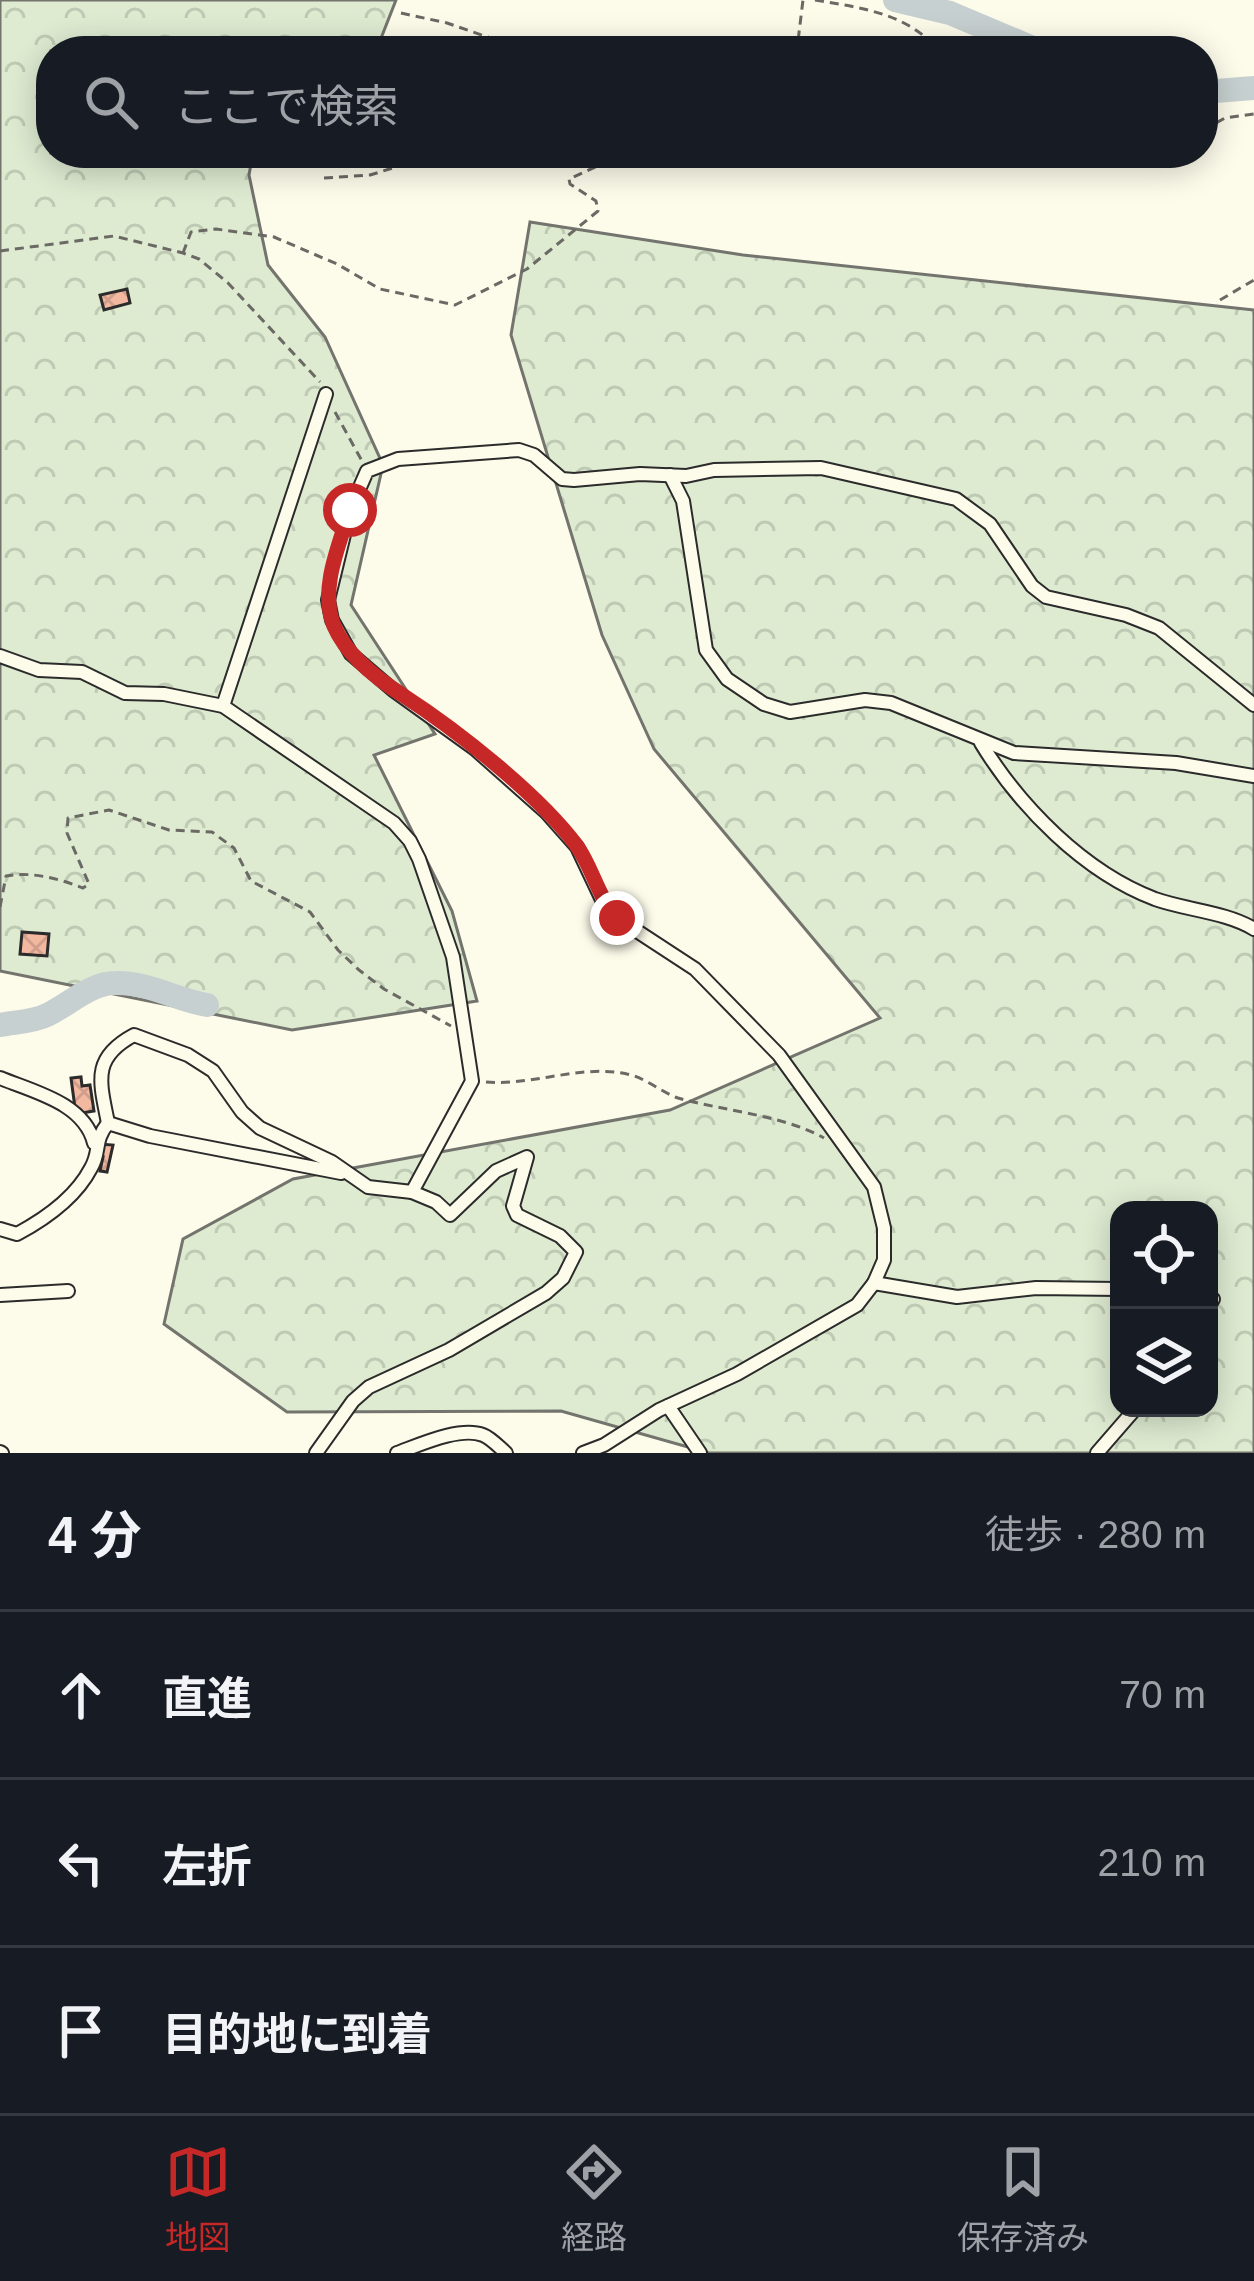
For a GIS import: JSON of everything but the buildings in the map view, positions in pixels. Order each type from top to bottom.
[{"type":"street","points":[[223,706],[326,394]]},
{"type":"street","points":[[583,1453],[857,1305],[884,1260],[884,1228],[874,1186],[779,1055],[695,969],[617,918],[604,904],[577,847],[546,812],[475,749],[351,654],[332,620],[328,599],[350,510],[367,471],[398,459],[502,450],[534,455],[562,479],[821,468],[956,499],[990,524],[1032,586],[1046,597],[1126,615],[1159,628],[1254,705]]},
{"type":"street","points":[[670,475],[683,501],[706,650],[728,680],[764,704],[790,712],[866,700],[891,703],[1014,753],[1176,763],[1254,776]]},
{"type":"street","points":[[0,656],[38,670],[82,671],[124,692],[223,706],[394,823],[410,841],[453,957],[472,1081],[412,1192]]},
{"type":"street","points":[[981,742],[1015,792],[1043,821],[1124,885],[1254,929]]},
{"type":"street","points":[[94,1143],[108,1124],[101,1064],[118,1043],[134,1035],[213,1070],[260,1129],[332,1162],[368,1187],[412,1192],[436,1202],[450,1215],[496,1172],[527,1157],[514,1206],[517,1215],[560,1236],[576,1252],[563,1278],[546,1294],[449,1350],[369,1387],[352,1401],[316,1453]]},
{"type":"street","points":[[0,1078],[57,1102],[85,1121],[95,1160],[66,1200],[38,1223],[17,1234],[3,1234]]},
{"type":"street","points":[[108,1124],[353,1177]]},
{"type":"street","points":[[874,1282],[957,1297],[1036,1288],[1110,1289]]},
{"type":"street","points":[[0,1295],[68,1291]]},
{"type":"street","points":[[668,1406],[700,1453]]},
{"type":"street","points":[[1097,1453],[1128,1417]]},
{"type":"street","points":[[397,1453],[475,1433],[506,1453]]},
{"type":"path","points":[[799,36],[803,0]]},
{"type":"path","points":[[814,0],[876,11],[927,36]]},
{"type":"path","points":[[401,13],[485,36]]},
{"type":"path","points":[[1218,122],[1254,114]]},
{"type":"path","points":[[324,178],[370,175],[393,168]]},
{"type":"path","points":[[183,253],[191,232],[216,229],[274,236],[380,289],[455,305],[527,269],[598,211],[596,202],[569,179],[593,168]]},
{"type":"path","points":[[0,251],[114,236],[199,259],[294,350],[326,394],[367,471]]},
{"type":"path","points":[[1220,300],[1254,280]]},
{"type":"path","points":[[0,907],[6,876],[15,873],[57,878],[83,888],[89,884],[68,833],[68,818],[82,813],[109,809],[169,830],[212,832],[234,848],[251,881],[310,912],[359,970],[468,1040]]},
{"type":"path","points":[[472,1081],[502,1084],[564,1073],[630,1074],[679,1098],[799,1126],[844,1150]]},
{"type":"green space","points":[[0,0],[396,0],[382,36],[36,36],[36,168],[250,168],[268,265],[325,337],[383,465],[351,605],[435,734],[374,755],[452,911],[477,1001],[292,1030],[0,971]]},
{"type":"green space","points":[[530,222],[743,255],[1254,310],[1254,1453],[709,1453],[561,1411],[287,1412],[164,1324],[183,1239],[293,1179],[670,1110],[880,1018],[654,749],[602,635],[511,335]]},
{"type":"waterway","points":[[895,0],[950,13],[1004,36]]},
{"type":"waterway","points":[[1218,91],[1254,88]]},
{"type":"waterway","points":[[0,1025],[42,1017],[88,990],[115,983],[139,985],[207,1005]]},
{"type":"route","points":[[350,510],[328,599],[332,620],[351,654],[475,749],[546,812],[577,847],[604,904],[617,918]]}]
